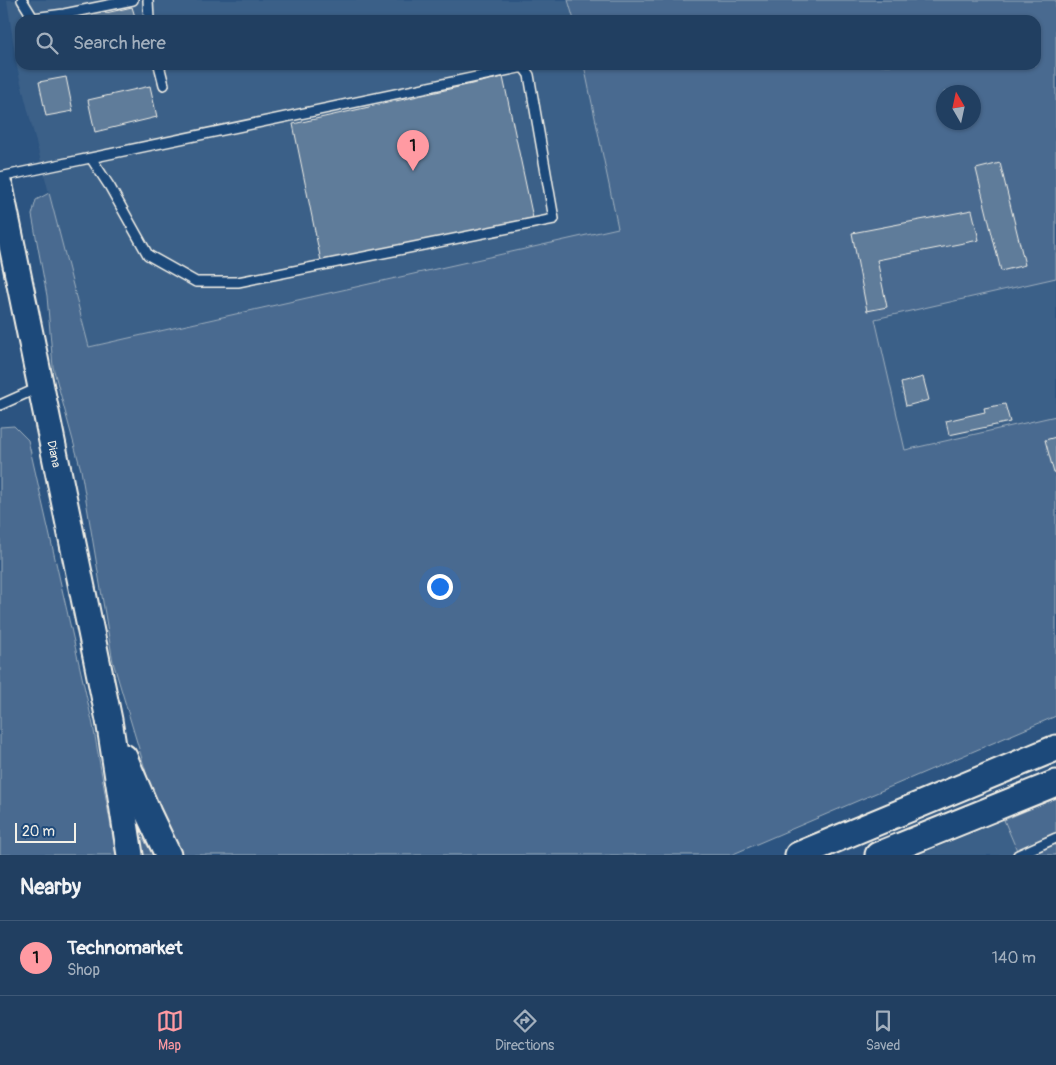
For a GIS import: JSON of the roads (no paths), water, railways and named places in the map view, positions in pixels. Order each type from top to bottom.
[{"type":"main road","name":"Diana","points":[[0,187],[109,720]]},
{"type":"main road","points":[[109,720],[130,855]]},
{"type":"main road","points":[[109,720],[148,813],[168,855]]},
{"type":"main road","points":[[798,855],[1056,748]]},
{"type":"main road","points":[[878,855],[1056,783]]},
{"type":"lane","points":[[22,0],[31,15]]},
{"type":"lane","points":[[56,15],[132,0]]},
{"type":"lane","points":[[148,0],[150,15]]},
{"type":"lane","points":[[160,70],[164,85]]},
{"type":"lane","points":[[0,177],[509,70]]},
{"type":"lane","points":[[91,158],[110,187],[148,255],[196,282],[238,282],[554,219],[529,75],[526,70]]},
{"type":"lane","points":[[0,405],[41,387]]},
{"type":"lane","points":[[1018,855],[1056,838]]},
{"type":"place","name":"Technomarket","points":[[413,171]]}]
